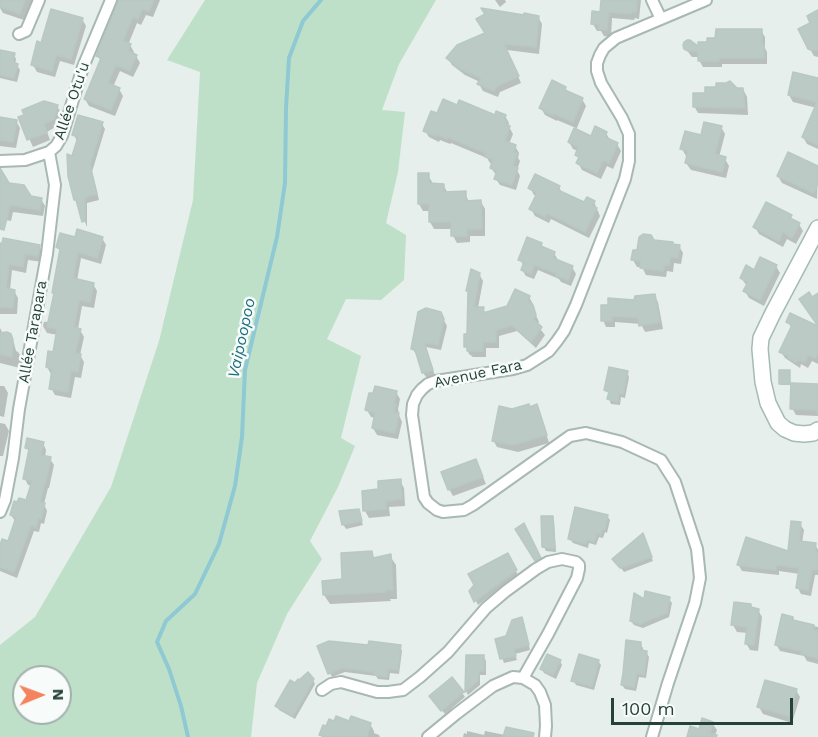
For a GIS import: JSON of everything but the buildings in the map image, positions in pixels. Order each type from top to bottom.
[{"type":"main road","points":[[818,228],[765,329],[760,349],[768,403],[778,423],[794,433],[813,433],[818,430]]},
{"type":"street","points":[[20,34],[26,31],[39,0]]},
{"type":"street","name":"Allée Otu'u","points":[[0,161],[25,160],[49,152],[56,146],[62,136],[83,67],[111,0]]},
{"type":"street","points":[[652,0],[661,19]]},
{"type":"street","name":"Avenue Fara","points":[[652,737],[695,603],[699,578],[697,549],[675,482],[661,460],[622,442],[586,433],[570,436],[473,505],[464,510],[444,512],[437,510],[424,497],[412,415],[417,395],[428,384],[527,365],[549,351],[564,331],[622,187],[629,161],[629,134],[601,83],[597,63],[604,48],[616,38],[706,0]]},
{"type":"street","name":"Allée Tarapara","points":[[0,512],[5,500],[13,458],[19,409],[47,254],[55,185],[49,152]]},
{"type":"street","points":[[322,690],[331,684],[341,682],[383,692],[403,690],[448,652],[486,608],[506,591],[548,562],[562,559],[576,561],[579,565],[577,578],[523,678]]},
{"type":"street","points":[[428,737],[494,686],[513,677],[523,678],[538,688],[545,705],[545,737]]},
{"type":"green space","points":[[205,0],[436,0],[399,64],[382,110],[405,112],[398,172],[386,223],[406,235],[404,280],[381,300],[346,299],[327,339],[361,356],[341,438],[355,446],[338,487],[310,541],[322,559],[287,614],[257,683],[251,737],[0,737],[0,645],[35,617],[111,487],[159,341],[193,200],[200,72],[167,60]]},
{"type":"waterway","name":"Vaipoopoo","points":[[188,737],[169,669],[157,642],[166,621],[195,594],[219,544],[235,486],[242,437],[245,370],[277,237],[285,183],[289,58],[303,21],[321,0]]}]
